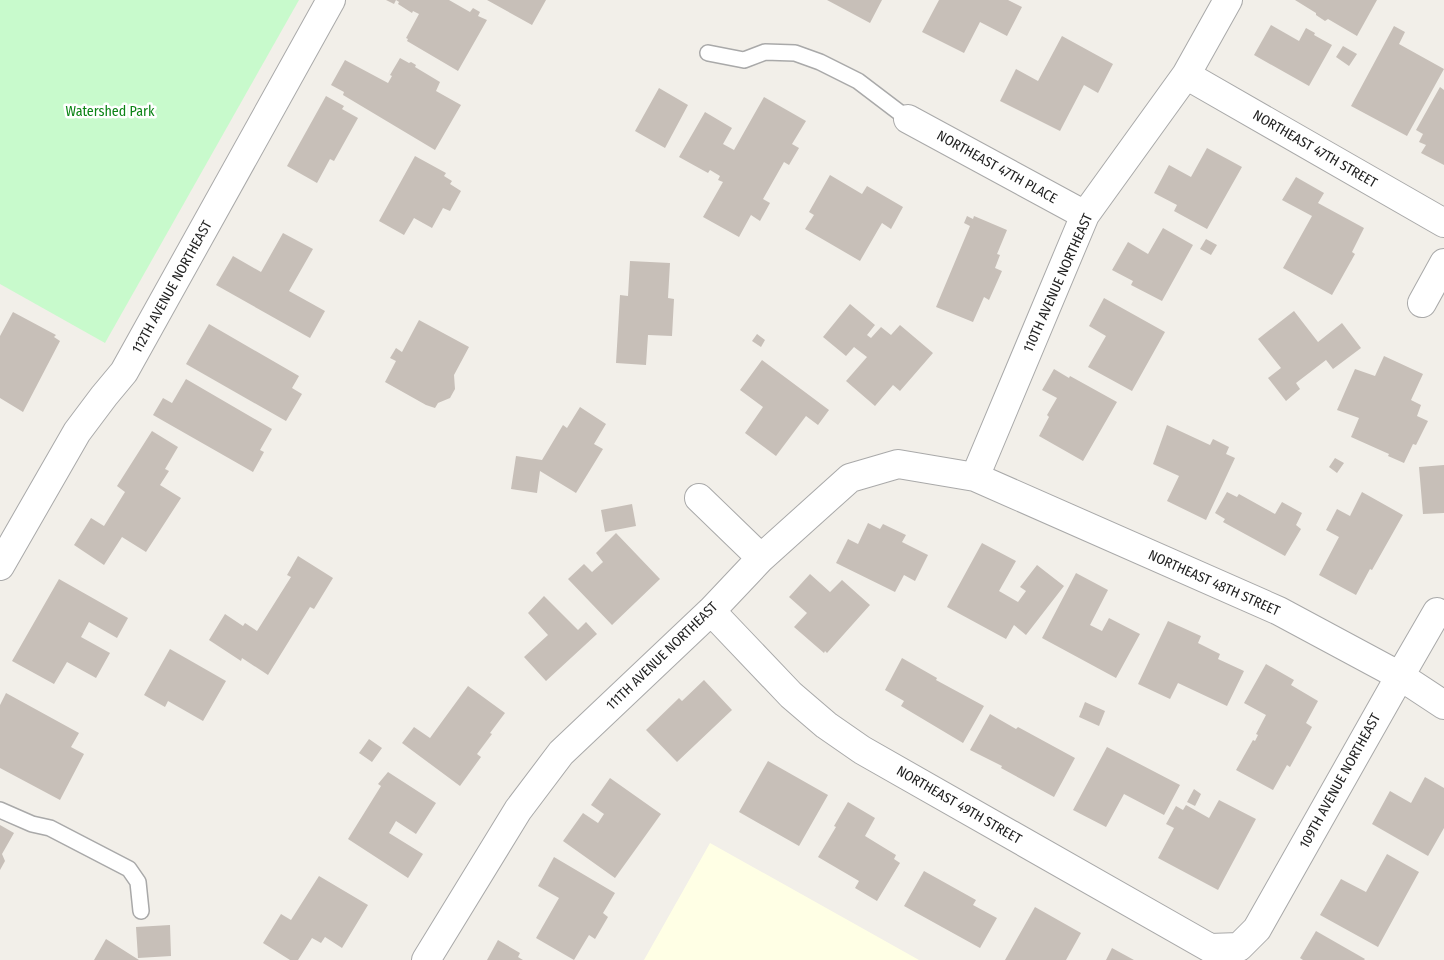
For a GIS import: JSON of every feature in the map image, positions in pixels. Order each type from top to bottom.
[{"type":"street","name":"112TH AVENUE NORTHEAST","points":[[0,566],[77,432],[124,372],[330,0]]},
{"type":"street","name":"110TH AVENUE NORTHEAST","points":[[975,477],[1085,215],[1186,75],[1228,0]]},
{"type":"street","name":"NORTHEAST 47TH STREET","points":[[1186,75],[1444,223]]},
{"type":"street","name":"NORTHEAST 47TH PLACE","points":[[908,118],[1085,215]]},
{"type":"street","points":[[1422,303],[1444,263]]},
{"type":"street","name":"111TH AVENUE NORTHEAST","points":[[426,960],[518,810],[561,753],[710,611],[761,558],[850,478],[898,464],[975,477]]},
{"type":"street","name":"NORTHEAST 48TH STREET","points":[[975,477],[1279,611],[1400,676],[1444,705]]},
{"type":"street","points":[[699,498],[761,558]]},
{"type":"street","name":"NORTHEAST 49TH STREET","points":[[710,611],[792,695],[826,725],[862,750],[1210,948],[1239,947]]},
{"type":"street","name":"109TH AVENUE NORTHEAST","points":[[1239,947],[1257,929],[1437,612]]},
{"type":"lane","points":[[708,53],[744,60],[765,52],[795,53],[820,62],[858,81],[908,118]]},
{"type":"lane","points":[[0,810],[32,824],[50,828],[129,870],[138,882],[141,910]]},
{"type":"shaded area","points":[[710,843],[919,960],[644,960]]},
{"type":"green space","name":"Watershed Park","points":[[0,0],[299,0],[105,343],[0,284]]},
{"type":"building","points":[[386,0],[396,0],[394,4]]},
{"type":"building","points":[[396,0],[449,0],[470,12],[473,8],[480,12],[478,16],[487,20],[458,71],[407,41],[408,39],[406,38],[419,14],[413,11],[412,13],[398,4],[399,2]]},
{"type":"building","points":[[487,0],[546,0],[532,25]]},
{"type":"building","points":[[827,0],[882,0],[870,23]]},
{"type":"building","points":[[939,0],[1008,0],[1022,7],[1007,36],[980,22],[964,53],[922,32]]},
{"type":"building","points":[[1295,0],[1377,0],[1357,36],[1328,19],[1325,21]]},
{"type":"building","points":[[1271,25],[1299,41],[1306,28],[1332,45],[1309,86],[1254,55]]},
{"type":"building","points":[[1394,26],[1405,32],[1399,44],[1444,69],[1407,136],[1351,106]]},
{"type":"building","points":[[1062,36],[1113,64],[1098,93],[1084,85],[1060,131],[1000,101],[1016,69],[1038,81]]},
{"type":"building","points":[[1343,46],[1357,54],[1349,66],[1336,57]]},
{"type":"building","points":[[400,58],[416,65],[415,67],[440,82],[436,91],[461,105],[435,150],[343,95],[344,92],[331,85],[345,60],[388,83],[392,76],[390,75]]},
{"type":"building","points":[[1440,87],[1444,90],[1444,165],[1421,153],[1426,145],[1419,142],[1423,134],[1416,130]]},
{"type":"building","points":[[659,88],[688,105],[665,148],[635,131]]},
{"type":"building","points":[[326,96],[344,106],[342,109],[358,118],[334,161],[330,159],[317,183],[287,166]]},
{"type":"building","points":[[764,97],[806,121],[792,144],[799,148],[789,165],[784,162],[763,199],[770,203],[760,221],[751,215],[739,237],[703,217],[723,182],[718,180],[720,176],[710,170],[708,173],[679,157],[705,112],[732,128],[723,144],[734,150]]},
{"type":"building","points":[[1207,148],[1242,167],[1207,229],[1174,211],[1177,205],[1154,193],[1169,165],[1191,177]]},
{"type":"building","points":[[415,156],[446,173],[444,176],[452,181],[450,184],[461,191],[450,211],[443,208],[432,228],[414,218],[404,235],[379,221]]},
{"type":"building","points":[[830,175],[862,194],[867,186],[903,207],[891,229],[882,223],[860,261],[805,229],[814,215],[809,212]]},
{"type":"building","points":[[1296,177],[1324,193],[1318,203],[1364,228],[1352,252],[1355,254],[1332,295],[1283,268],[1312,216],[1282,200]]},
{"type":"building","points":[[967,216],[973,219],[974,216],[1007,230],[997,254],[1000,255],[995,268],[1002,271],[989,300],[984,297],[973,322],[936,307],[970,226],[964,223]]},
{"type":"building","points":[[1163,228],[1193,245],[1162,301],[1131,285],[1133,281],[1112,270],[1128,242],[1148,254]]},
{"type":"building","points":[[283,233],[313,249],[289,291],[325,311],[310,338],[216,285],[233,256],[261,272]]},
{"type":"building","points":[[1206,239],[1217,245],[1211,255],[1200,249]]},
{"type":"building","points":[[630,261],[670,263],[668,298],[674,299],[672,336],[648,335],[646,365],[616,363],[620,295],[628,296]]},
{"type":"building","points":[[1104,298],[1165,332],[1132,391],[1088,367],[1106,336],[1089,326]]},
{"type":"building","points":[[850,304],[875,325],[867,335],[871,338],[881,327],[891,335],[900,325],[933,353],[900,391],[893,385],[875,406],[846,381],[867,357],[854,347],[846,356],[823,337]]},
{"type":"building","points":[[1294,311],[1318,342],[1342,323],[1361,348],[1333,369],[1326,360],[1296,383],[1300,389],[1286,401],[1268,378],[1281,368],[1258,339]]},
{"type":"building","points":[[13,312],[56,335],[54,337],[60,341],[23,412],[0,398],[0,336]]},
{"type":"building","points":[[419,320],[469,347],[454,375],[455,389],[450,398],[438,403],[435,408],[385,382],[396,361],[390,358],[396,348],[402,352]]},
{"type":"building","points":[[209,324],[299,376],[292,388],[302,394],[286,421],[186,364]]},
{"type":"building","points":[[757,334],[765,340],[761,347],[752,341]]},
{"type":"building","points":[[1384,356],[1423,374],[1411,400],[1421,405],[1417,416],[1428,421],[1416,445],[1413,444],[1404,463],[1351,437],[1359,418],[1337,410],[1355,369],[1375,376]]},
{"type":"building","points":[[762,360],[829,410],[818,425],[806,416],[776,456],[745,433],[763,407],[740,390]]},
{"type":"building","points":[[1054,369],[1117,402],[1083,461],[1039,436],[1049,417],[1047,415],[1057,398],[1042,390]]},
{"type":"building","points":[[186,379],[272,429],[260,450],[264,452],[253,472],[153,415],[163,398],[172,403]]},
{"type":"building","points":[[580,407],[606,424],[594,444],[603,449],[576,493],[540,471],[537,493],[511,489],[516,456],[542,460],[563,425],[567,428]]},
{"type":"building","points":[[1167,425],[1210,445],[1213,439],[1229,447],[1226,454],[1235,458],[1206,520],[1167,501],[1179,476],[1153,464]]},
{"type":"building","points":[[152,431],[178,447],[165,469],[169,471],[160,485],[181,498],[146,552],[122,537],[104,565],[74,545],[91,518],[104,526],[125,492],[117,486]]},
{"type":"building","points":[[1335,458],[1344,463],[1337,473],[1329,467]]},
{"type":"building","points":[[1444,465],[1444,513],[1423,514],[1419,467]]},
{"type":"building","points":[[1227,492],[1237,497],[1239,494],[1275,514],[1282,502],[1302,513],[1296,525],[1301,529],[1285,556],[1223,522],[1225,519],[1215,513]]},
{"type":"building","points":[[1362,492],[1403,515],[1356,595],[1319,575],[1339,537],[1326,530],[1337,509],[1350,516]]},
{"type":"building","points":[[632,504],[636,526],[605,532],[601,510]]},
{"type":"building","points":[[868,523],[880,529],[883,524],[906,535],[902,542],[928,555],[915,581],[904,575],[895,592],[836,563],[848,539],[858,544]]},
{"type":"building","points":[[616,533],[660,579],[612,625],[568,579],[584,564],[592,572],[603,562],[596,553]]},
{"type":"building","points":[[982,543],[1016,561],[999,591],[1018,602],[1026,591],[1020,587],[1037,565],[1064,586],[1026,635],[1014,625],[1006,639],[947,607]]},
{"type":"building","points":[[298,556],[333,578],[314,609],[310,607],[268,675],[242,658],[241,661],[209,640],[225,614],[243,626],[245,623],[257,631],[291,577],[287,575]]},
{"type":"building","points":[[1076,573],[1108,590],[1090,625],[1102,631],[1109,618],[1140,634],[1116,678],[1042,638]]},
{"type":"building","points":[[810,574],[830,592],[842,580],[870,605],[827,653],[825,651],[824,653],[794,627],[807,613],[789,597]]},
{"type":"building","points":[[59,579],[128,618],[117,638],[89,622],[81,637],[110,653],[96,678],[67,662],[54,684],[12,661]]},
{"type":"building","points":[[544,596],[578,630],[586,622],[597,634],[546,681],[524,657],[548,635],[528,613]]},
{"type":"building","points":[[1168,621],[1201,636],[1198,643],[1220,654],[1218,659],[1244,671],[1227,706],[1178,683],[1170,699],[1138,684]]},
{"type":"building","points":[[170,649],[226,681],[203,721],[168,701],[165,707],[144,695]]},
{"type":"building","points":[[902,658],[937,678],[936,680],[984,706],[963,743],[901,706],[904,701],[885,690]]},
{"type":"building","points":[[1266,664],[1294,680],[1291,685],[1318,701],[1306,723],[1312,727],[1290,767],[1287,765],[1273,790],[1236,770],[1253,740],[1255,741],[1258,735],[1256,734],[1266,715],[1244,703]]},
{"type":"building","points":[[704,680],[732,710],[677,762],[646,730],[679,698],[682,701]]},
{"type":"building","points":[[468,686],[505,713],[477,754],[481,757],[460,786],[402,743],[414,727],[430,738]]},
{"type":"building","points":[[6,693],[79,733],[71,747],[84,754],[60,800],[0,768],[0,705]]},
{"type":"building","points":[[1085,702],[1105,711],[1099,726],[1079,717]]},
{"type":"building","points":[[990,714],[1075,758],[1054,797],[1001,768],[1002,766],[970,750]]},
{"type":"building","points":[[369,739],[382,748],[372,762],[359,753]]},
{"type":"building","points":[[1107,747],[1180,785],[1164,815],[1124,794],[1106,827],[1073,810]]},
{"type":"building","points":[[768,761],[828,795],[799,846],[739,812]]},
{"type":"building","points":[[388,772],[436,803],[416,834],[396,821],[389,833],[423,854],[408,878],[348,839],[381,786],[378,784]]},
{"type":"building","points":[[1425,777],[1444,788],[1444,828],[1428,856],[1372,824],[1390,791],[1411,803]]},
{"type":"building","points":[[610,778],[661,814],[615,878],[563,841],[583,813],[598,823],[604,814],[591,805]]},
{"type":"building","points":[[1194,789],[1201,794],[1195,806],[1187,802]]},
{"type":"building","points":[[1219,800],[1256,819],[1218,890],[1158,858],[1174,828],[1166,824],[1176,806],[1183,810],[1186,805],[1209,818]]},
{"type":"building","points":[[848,802],[875,818],[865,836],[896,855],[894,859],[900,863],[877,901],[855,888],[859,881],[818,857]]},
{"type":"building","points":[[0,825],[14,833],[2,854],[5,861],[0,870]]},
{"type":"building","points":[[1387,854],[1419,872],[1378,947],[1320,915],[1341,879],[1366,892]]},
{"type":"building","points":[[554,857],[615,893],[603,913],[608,917],[595,939],[589,935],[574,960],[536,938],[559,898],[538,886]]},
{"type":"building","points":[[924,871],[976,900],[973,905],[997,918],[980,948],[904,906]]},
{"type":"building","points":[[319,876],[368,905],[342,948],[325,937],[321,943],[312,938],[298,960],[290,960],[263,943],[281,914],[291,920]]},
{"type":"building","points":[[1035,907],[1081,933],[1066,960],[1005,960]]},
{"type":"building","points":[[170,925],[171,956],[138,958],[136,927]]},
{"type":"building","points":[[1316,931],[1365,959],[1303,960],[1300,958]]},
{"type":"building","points":[[106,939],[139,960],[94,960]]},
{"type":"building","points":[[498,940],[520,953],[518,957],[523,960],[487,960]]},
{"type":"building","points":[[1112,948],[1134,960],[1106,960]]}]
